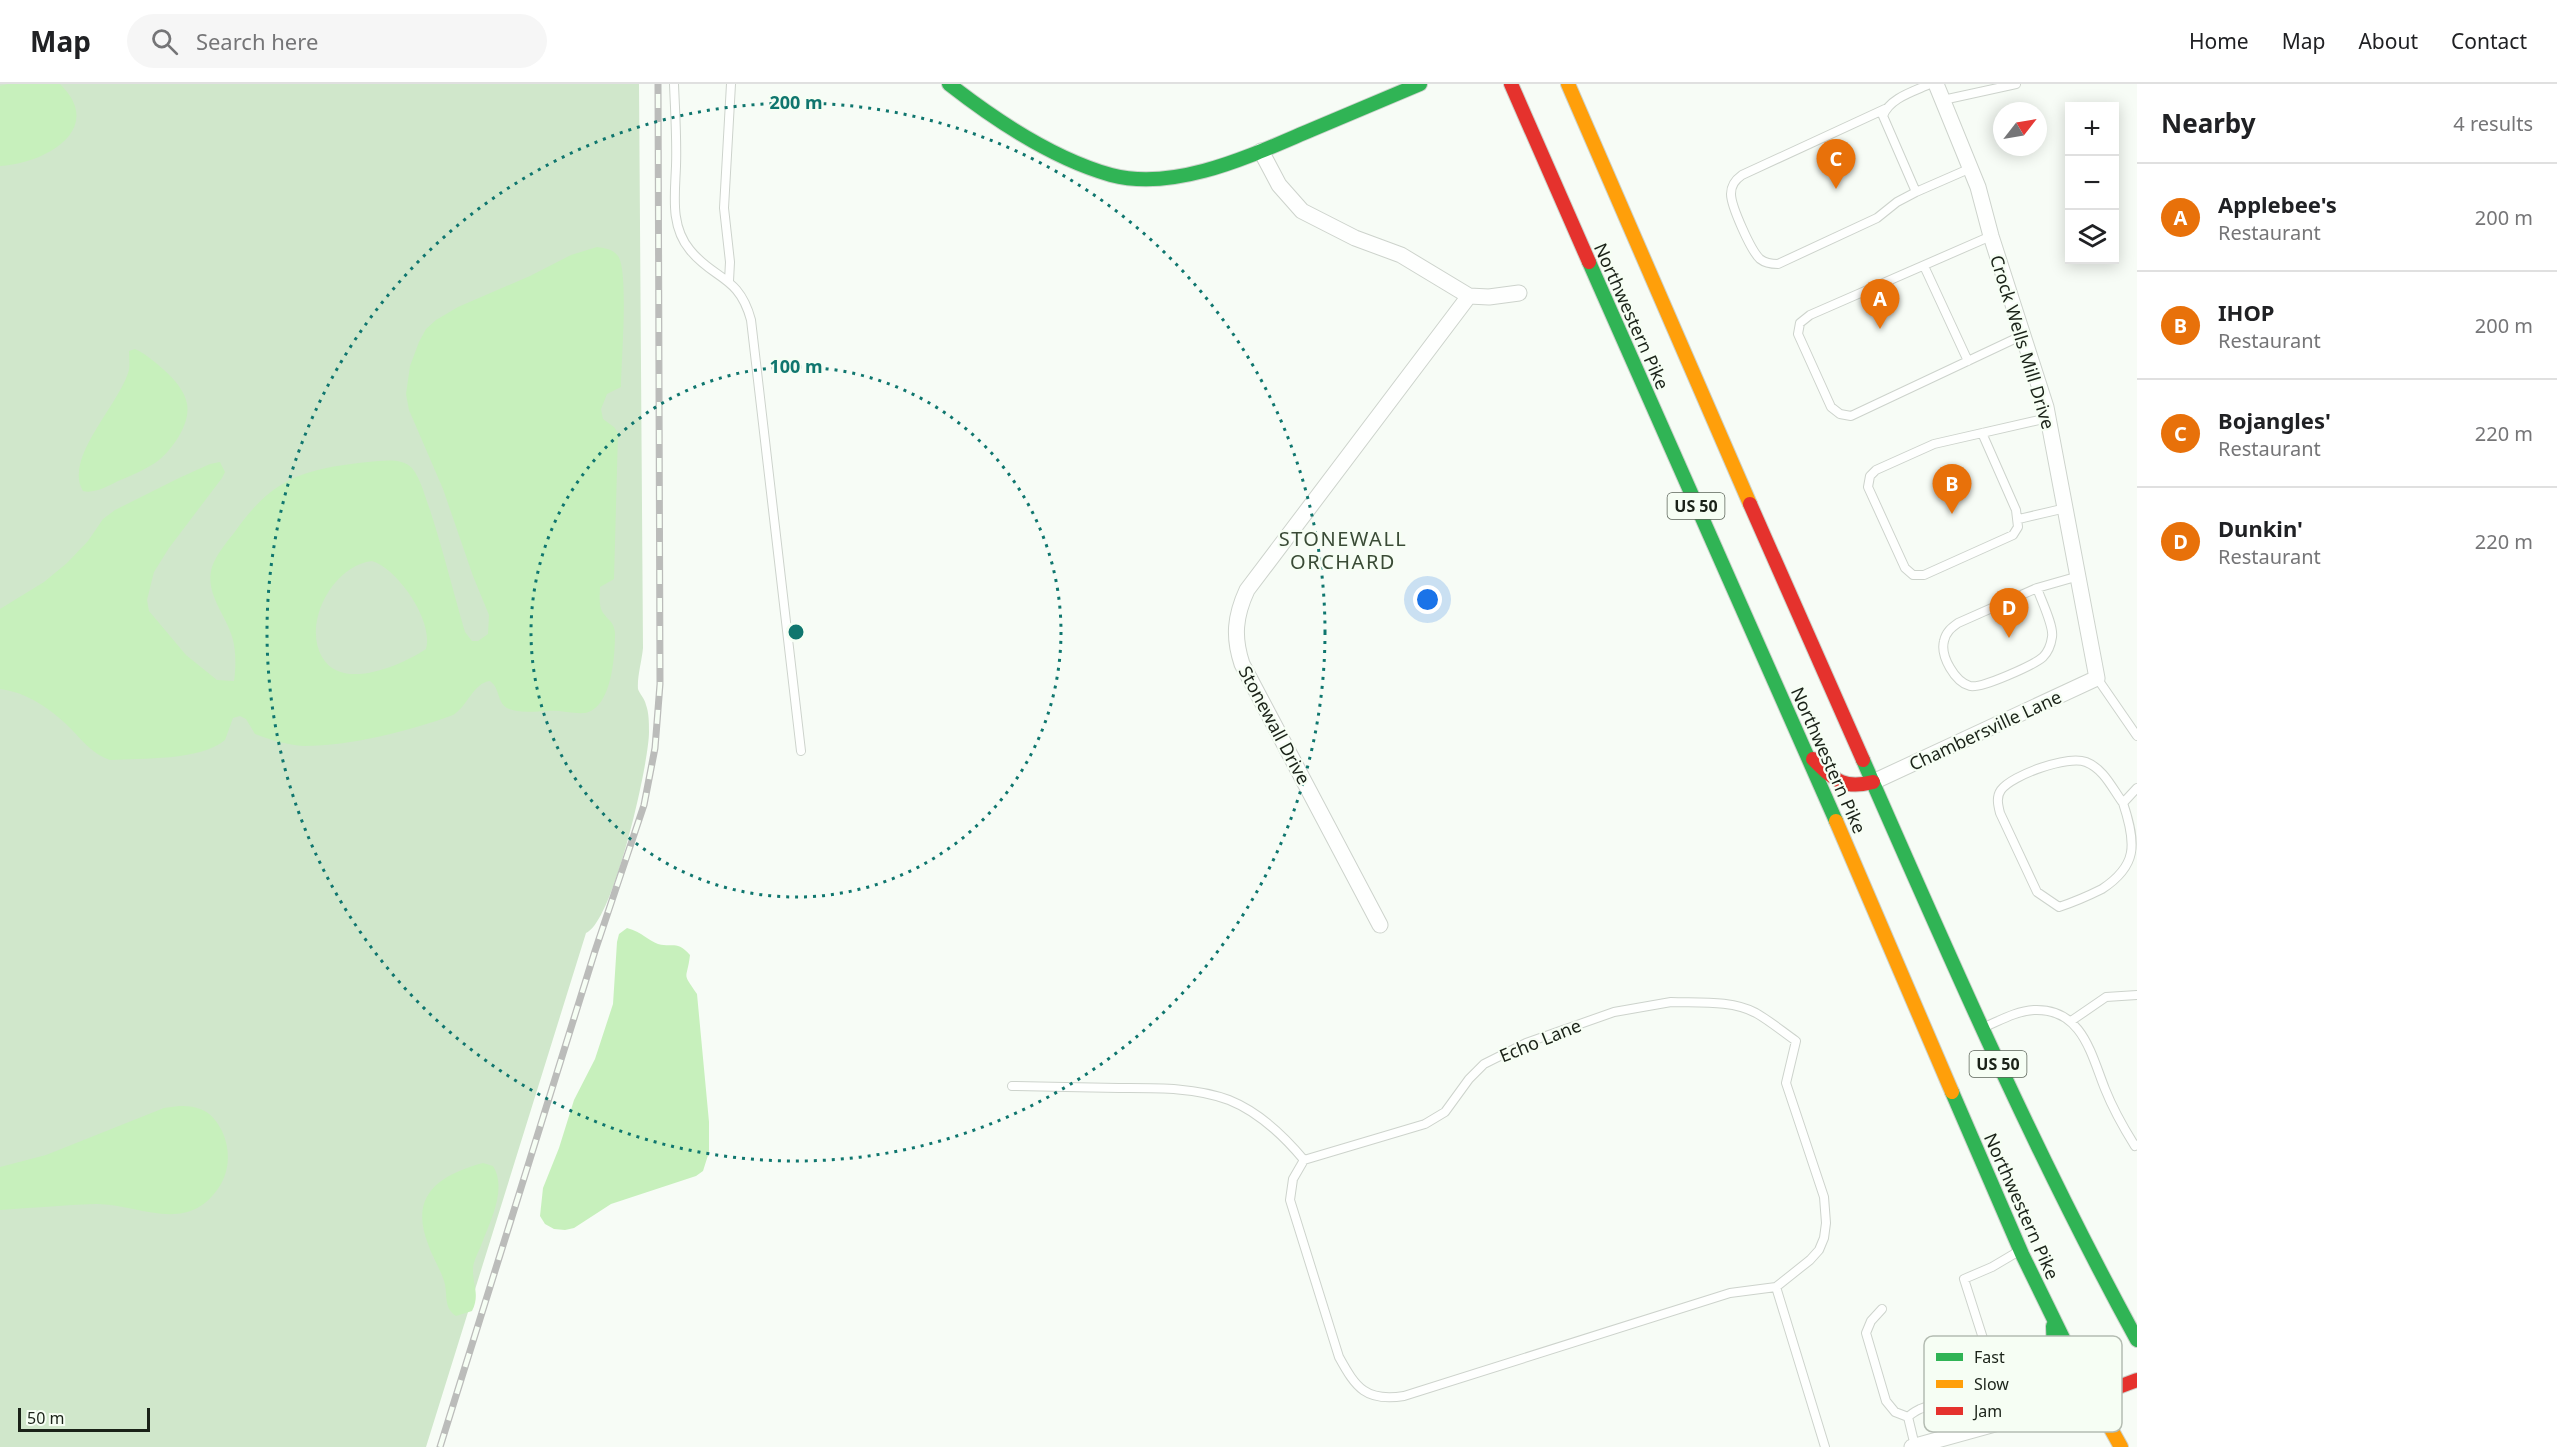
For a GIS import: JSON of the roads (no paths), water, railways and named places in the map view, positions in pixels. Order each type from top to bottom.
[{"type":"main road","points":[[949,84],[988,114],[1069,159],[1112,175],[1154,179],[1206,171],[1261,151],[1419,84]]},
{"type":"main road","name":"Northwestern Pike","points":[[1511,84],[1806,752],[2022,1250],[2062,1336]]},
{"type":"main road","name":"Northwestern Pike","points":[[1568,84],[1677,338],[1981,1028],[2078,1231],[2137,1340]]},
{"type":"main road","points":[[1806,752],[1839,783],[1855,787],[1873,782]]},
{"type":"main road","points":[[2053,1318],[2053,1336]]},
{"type":"main road","points":[[2122,1386],[2137,1380]]},
{"type":"main road","name":"Northwestern Pike","points":[[2112,1432],[2121,1447]]},
{"type":"street","name":"Crock Wells Mill Drive","points":[[1936,84],[1971,168],[2048,418],[2097,678]]},
{"type":"street","points":[[1261,151],[1279,185],[1302,211],[1355,238],[1401,255],[1469,296],[1489,297],[1518,293]]},
{"type":"street","name":"Stonewall Drive","points":[[1380,926],[1242,664],[1237,647],[1235,625],[1239,607],[1247,590],[1469,296]]},
{"type":"street","name":"Chambersville Lane","points":[[1873,782],[2097,678]]},
{"type":"street","points":[[1913,1447],[1963,1432]]},
{"type":"lane","points":[[674,84],[676,167],[673,191],[680,233],[689,249],[705,265],[729,281],[741,294],[751,320],[801,751]]},
{"type":"lane","points":[[729,281],[730,262],[724,208],[731,84]]},
{"type":"lane","points":[[1930,84],[1885,109],[1742,175],[1734,182],[1731,194],[1734,208],[1755,253],[1765,262],[1778,264],[1877,218],[1897,202],[1916,192],[1971,168]]},
{"type":"lane","points":[[1943,100],[2016,84]]},
{"type":"lane","points":[[1885,109],[1883,116],[1885,122],[1916,192]]},
{"type":"lane","points":[[1991,236],[1810,315],[1800,323],[1798,334],[1831,407],[1840,414],[1851,416],[2023,335]]},
{"type":"lane","points":[[1924,266],[1968,361]]},
{"type":"lane","points":[[1982,433],[2019,519],[2018,527],[2013,535],[1924,575],[1913,575],[1905,568],[1868,487],[1870,476],[1876,470],[1934,444],[1982,433],[2048,418]]},
{"type":"lane","points":[[2019,519],[2066,508]]},
{"type":"lane","points":[[2037,588],[2053,634],[2049,648],[2042,658],[1983,686],[1970,686],[1957,678],[1948,661],[1943,643],[1948,632],[1958,623],[2037,588],[2079,576]]},
{"type":"lane","points":[[2097,678],[2137,736]]},
{"type":"lane","points":[[2067,760],[2085,762],[2103,773],[2122,803],[2135,846],[2134,865],[2122,879],[2075,902],[2059,907],[2037,892],[2000,813],[1997,799],[2001,790],[2011,782],[2067,760]]},
{"type":"lane","points":[[2122,803],[2137,788]]},
{"type":"lane","points":[[2071,1021],[2106,997],[2137,995]]},
{"type":"lane","name":"Echo Lane","points":[[1304,1160],[1425,1124],[1445,1112],[1469,1079],[1484,1064],[1526,1043],[1614,1012],[1671,1002],[1728,1005],[1758,1014],[1796,1041],[1786,1083],[1824,1197],[1826,1223],[1824,1238],[1819,1250],[1776,1287]]},
{"type":"lane","points":[[1981,1028],[2016,1013],[2035,1010],[2054,1013],[2071,1021],[2086,1039],[2118,1119],[2136,1147]]},
{"type":"lane","points":[[1012,1086],[1159,1088],[1201,1093],[1228,1100],[1253,1112],[1288,1142],[1304,1160],[1291,1189],[1292,1208],[1339,1357],[1350,1378],[1374,1397],[1387,1399],[1404,1396],[1730,1293],[1776,1287],[1825,1447]]},
{"type":"lane","points":[[1982,1336],[1964,1279],[2022,1250]]},
{"type":"lane","points":[[1882,1309],[1871,1321],[1866,1333],[1886,1401],[1895,1412],[1908,1417]]},
{"type":"lane","points":[[1908,1417],[1924,1408]]},
{"type":"lane","points":[[1908,1417],[1913,1447]]},
{"type":"railway","points":[[440,1447],[595,951],[644,805],[655,748],[660,684],[658,84]]},
{"type":"place","name":"Bojangles'","points":[[1836,189]]},
{"type":"place","name":"Applebee's","points":[[1880,329]]},
{"type":"place","name":"IHOP","points":[[1952,514]]},
{"type":"place","name":"Dunkin'","points":[[2009,638]]},
{"type":"district","name":"STONEWALL ORCHARD","points":[[1343,550]]}]
